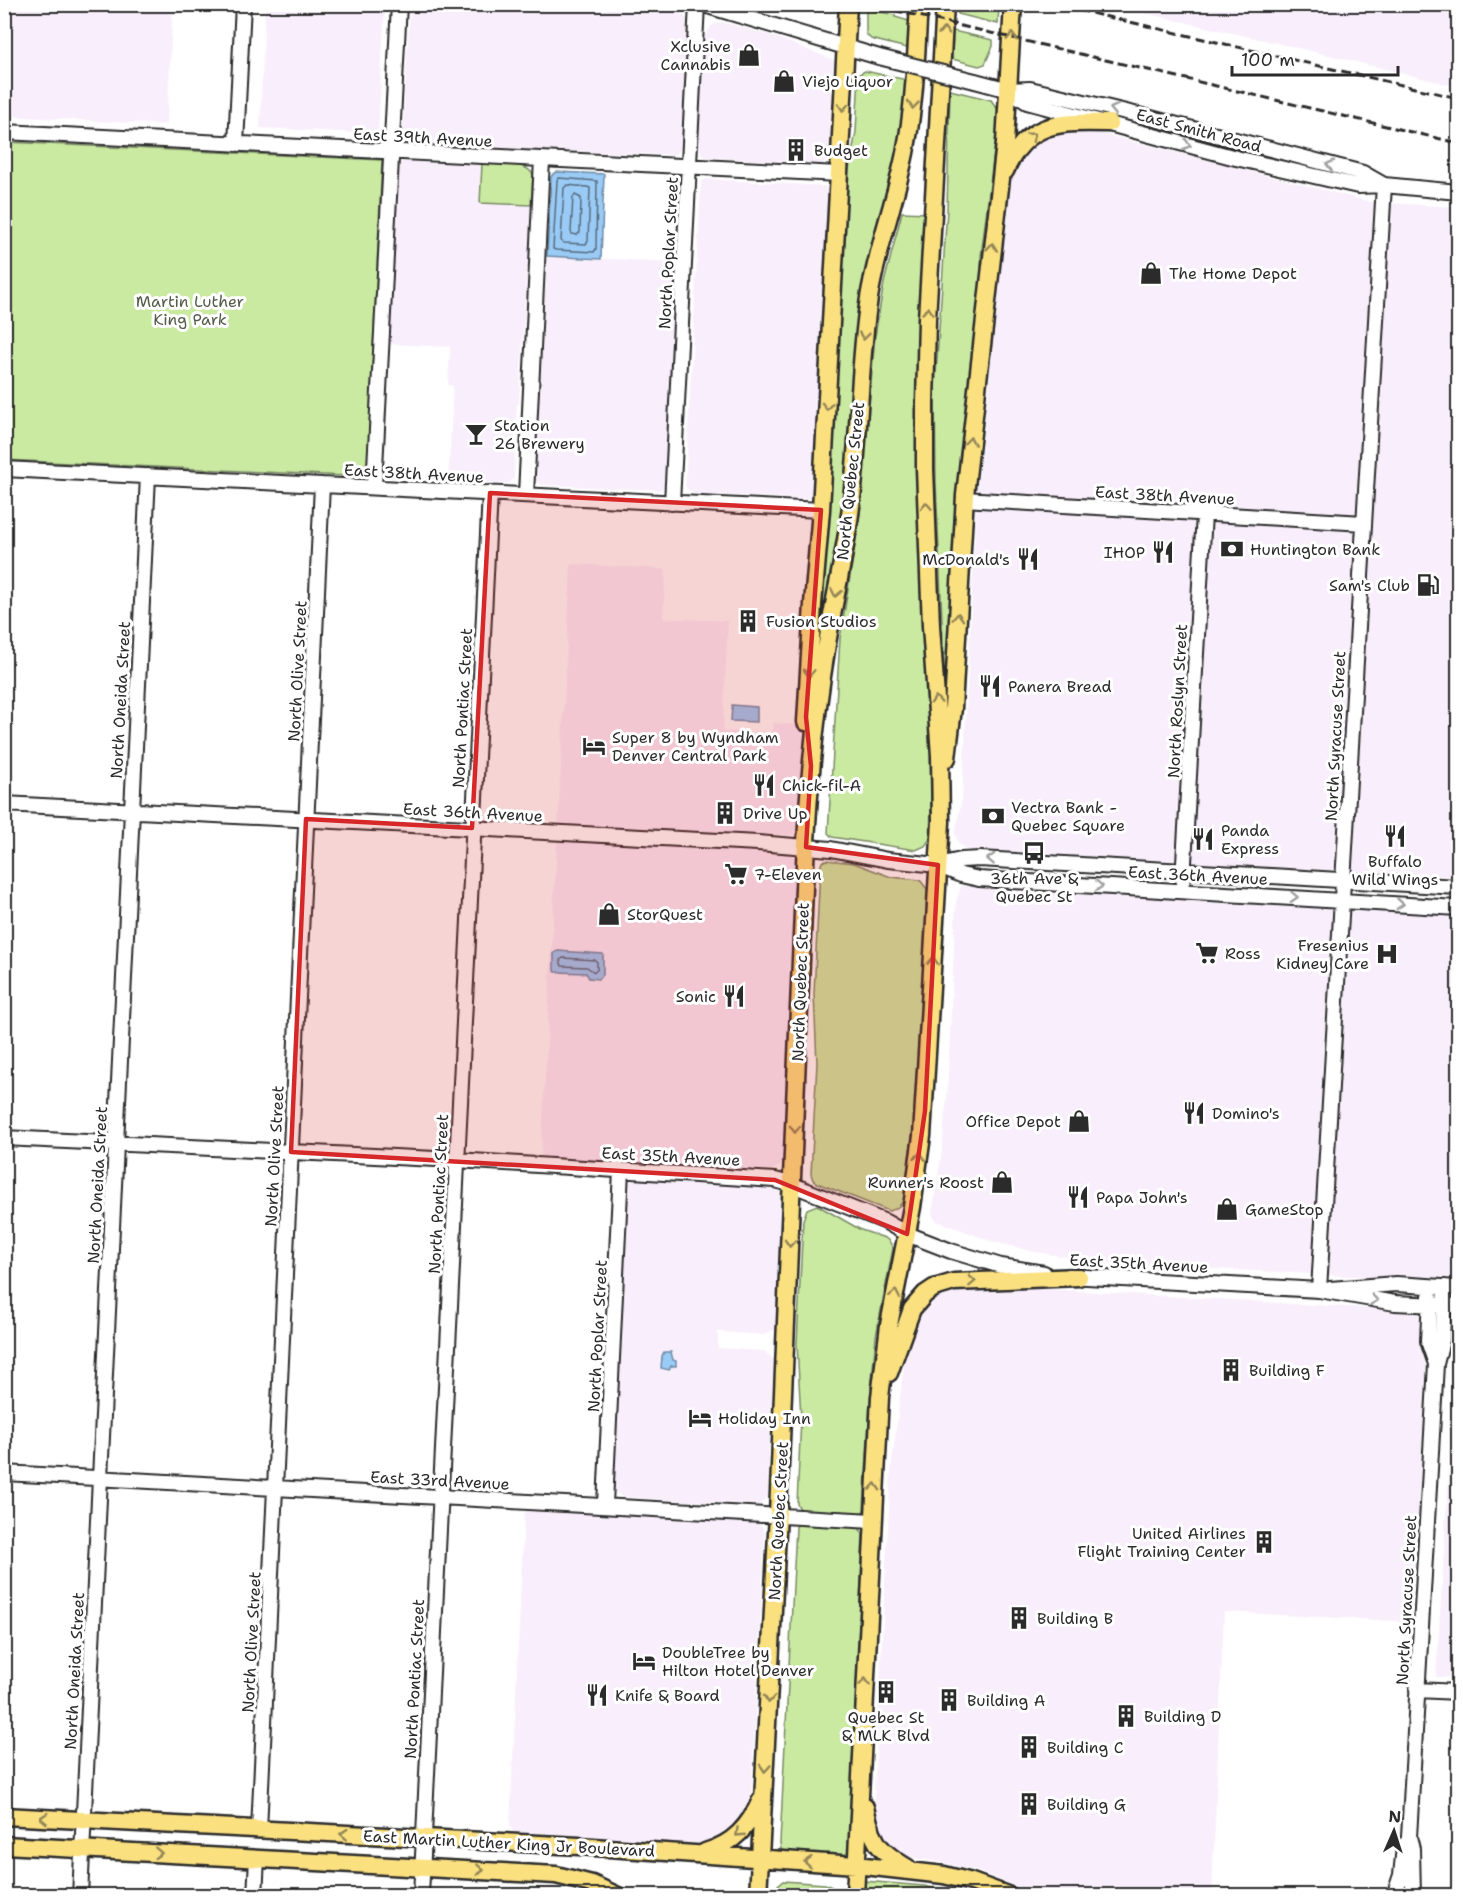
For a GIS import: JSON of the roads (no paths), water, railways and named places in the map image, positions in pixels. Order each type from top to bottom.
[{"type":"main road","points":[[812,766],[806,742],[806,717],[821,510],[848,4]]},
{"type":"main road","name":"North Quebec Street","points":[[758,1896],[778,1514],[806,847],[812,766],[822,678],[852,496],[869,300],[909,133],[919,4]]},
{"type":"main road","points":[[941,822],[940,756],[931,626],[925,469],[925,403],[927,319],[945,4]]},
{"type":"main road","points":[[855,1896],[880,1397],[889,1325],[920,1159],[925,1111],[938,866],[953,708],[964,499],[1000,183],[1009,90],[1013,4]]},
{"type":"main road","points":[[1000,183],[1019,147],[1043,128],[1062,123],[1110,123]]},
{"type":"main road","points":[[880,1397],[912,1309],[925,1294],[934,1288],[954,1282],[1079,1277]]},
{"type":"main road","points":[[860,1782],[869,1827],[876,1844],[890,1857],[914,1871]]},
{"type":"main road","points":[[699,1854],[721,1846],[744,1830],[764,1795]]},
{"type":"main road","name":"East Martin Luther King Jr Boulevard","points":[[4,1816],[699,1854],[856,1865],[914,1871],[972,1882],[1010,1896]]},
{"type":"main road","name":"East Martin Luther King Jr Boulevard","points":[[4,1845],[556,1875],[592,1890],[618,1896]]},
{"type":"street","points":[[236,144],[243,4]]},
{"type":"street","points":[[374,488],[399,4]]},
{"type":"street","name":"East Smith Road","points":[[699,4],[846,48],[1009,90],[1028,102],[1302,174],[1358,186],[1384,185],[1458,192]]},
{"type":"street","name":"North Poplar Street","points":[[672,502],[699,4]]},
{"type":"street","name":"East Smith Road","points":[[1009,90],[1030,89],[1151,118],[1363,173],[1384,185]]},
{"type":"street","name":"East 39th Avenue","points":[[4,132],[839,174]]},
{"type":"street","points":[[526,495],[542,159]]},
{"type":"street","name":"North Syracuse Street","points":[[1319,1290],[1384,185]]},
{"type":"street","name":"East 38th Avenue","points":[[4,469],[821,510]]},
{"type":"street","name":"North Oneida Street","points":[[80,1896],[147,476]]},
{"type":"street","name":"North Olive Street","points":[[259,1830],[322,485]]},
{"type":"street","name":"North Pontiac Street","points":[[421,1896],[490,493]]},
{"type":"street","name":"East 38th Avenue","points":[[964,499],[1364,523]]},
{"type":"street","name":"North Roslyn Street","points":[[1182,891],[1204,514]]},
{"type":"street","name":"East 36th Avenue","points":[[4,804],[806,847],[938,866],[979,879],[1458,908]]},
{"type":"street","name":"East 36th Avenue","points":[[938,866],[961,860],[980,859],[1458,888]]},
{"type":"street","name":"East 35th Avenue","points":[[4,1138],[456,1160],[775,1180],[886,1222],[907,1234],[951,1251],[1001,1266],[1079,1277],[1319,1290],[1365,1299],[1444,1305]]},
{"type":"street","name":"North Poplar Street","points":[[605,1504],[621,1170]]},
{"type":"street","name":"East 35th Avenue","points":[[1319,1290],[1372,1285],[1445,1287]]},
{"type":"street","name":"North Syracuse Street","points":[[1413,1896],[1412,1849],[1409,1837],[1436,1364],[1428,1341],[1444,1305],[1445,1287]]},
{"type":"street","name":"East 33rd Avenue","points":[[4,1473],[605,1504],[873,1521]]},
{"type":"street","points":[[1417,1690],[1458,1692]]},
{"type":"street","name":"North Syracuse Street","points":[[1394,1896],[1401,1875],[1404,1847],[1409,1837]]},
{"type":"street","points":[[255,1896],[257,1858]]},
{"type":"water","points":[[557,172],[604,174],[601,259],[547,256],[551,177]]},
{"type":"water","points":[[732,705],[757,707],[757,722],[731,721]]},
{"type":"water","points":[[558,951],[603,954],[603,975],[598,979],[589,978],[586,973],[556,972],[554,953]]},
{"type":"water","points":[[664,1352],[671,1352],[673,1360],[676,1361],[676,1366],[671,1366],[669,1370],[661,1368]]},
{"type":"railway","points":[[868,4],[1458,143]]},
{"type":"railway","points":[[1052,4],[1458,98]]},
{"type":"place","name":"Xclusive Cannabis","points":[[749,55]]},
{"type":"place","name":"Viejo Liquor","points":[[784,81]]},
{"type":"place","name":"Budget","points":[[796,150]]},
{"type":"place","name":"The Home Depot","points":[[1151,273]]},
{"type":"place","name":"Station 26 Brewery","points":[[476,434]]},
{"type":"place","name":"Huntington Bank","points":[[1232,549]]},
{"type":"place","name":"IHOP","points":[[1163,552]]},
{"type":"place","name":"McDonald's","points":[[1028,559]]},
{"type":"place","name":"Sam's Club","points":[[1428,585]]},
{"type":"place","name":"Fusion Studios","points":[[748,621]]},
{"type":"place","name":"Panera Bread","points":[[990,686]]},
{"type":"place","name":"Super 8 by Wyndham Denver Central Park","points":[[594,746]]},
{"type":"place","name":"Chick-fil-A","points":[[764,785]]},
{"type":"place","name":"Drive Up","points":[[725,813]]},
{"type":"place","name":"Vectra Bank - Quebec Square","points":[[993,816]]},
{"type":"place","name":"Buffalo Wild Wings","points":[[1395,836]]},
{"type":"place","name":"Panda Express","points":[[1203,839]]},
{"type":"place","name":"36th Ave & Quebec St","points":[[1034,853]]},
{"type":"place","name":"7-Eleven","points":[[736,874]]},
{"type":"place","name":"StorQuest","points":[[609,914]]},
{"type":"place","name":"Ross","points":[[1207,953]]},
{"type":"place","name":"Fresenius Kidney Care","points":[[1387,954]]},
{"type":"place","name":"Sonic","points":[[734,996]]},
{"type":"place","name":"Domino's","points":[[1194,1113]]},
{"type":"place","name":"Office Depot","points":[[1079,1121]]},
{"type":"place","name":"Runner's Roost","points":[[1002,1182]]},
{"type":"place","name":"Papa John's","points":[[1078,1197]]},
{"type":"place","name":"GameStop","points":[[1227,1209]]},
{"type":"place","name":"Building F","points":[[1231,1370]]},
{"type":"place","name":"Holiday Inn","points":[[700,1418]]},
{"type":"place","name":"United Airlines Flight Training Center","points":[[1264,1542]]},
{"type":"place","name":"Building B","points":[[1019,1618]]},
{"type":"place","name":"DoubleTree by Hilton Hotel Denver","points":[[644,1661]]},
{"type":"place","name":"Quebec St & MLK Blvd","points":[[886,1692]]},
{"type":"place","name":"Knife & Board","points":[[597,1695]]},
{"type":"place","name":"Building A","points":[[949,1700]]},
{"type":"place","name":"Building D","points":[[1126,1716]]},
{"type":"place","name":"Building C","points":[[1029,1747]]},
{"type":"place","name":"Building G","points":[[1029,1804]]},
{"type":"park label","name":"Martin Luther King Park","points":[[190,310]]}]
